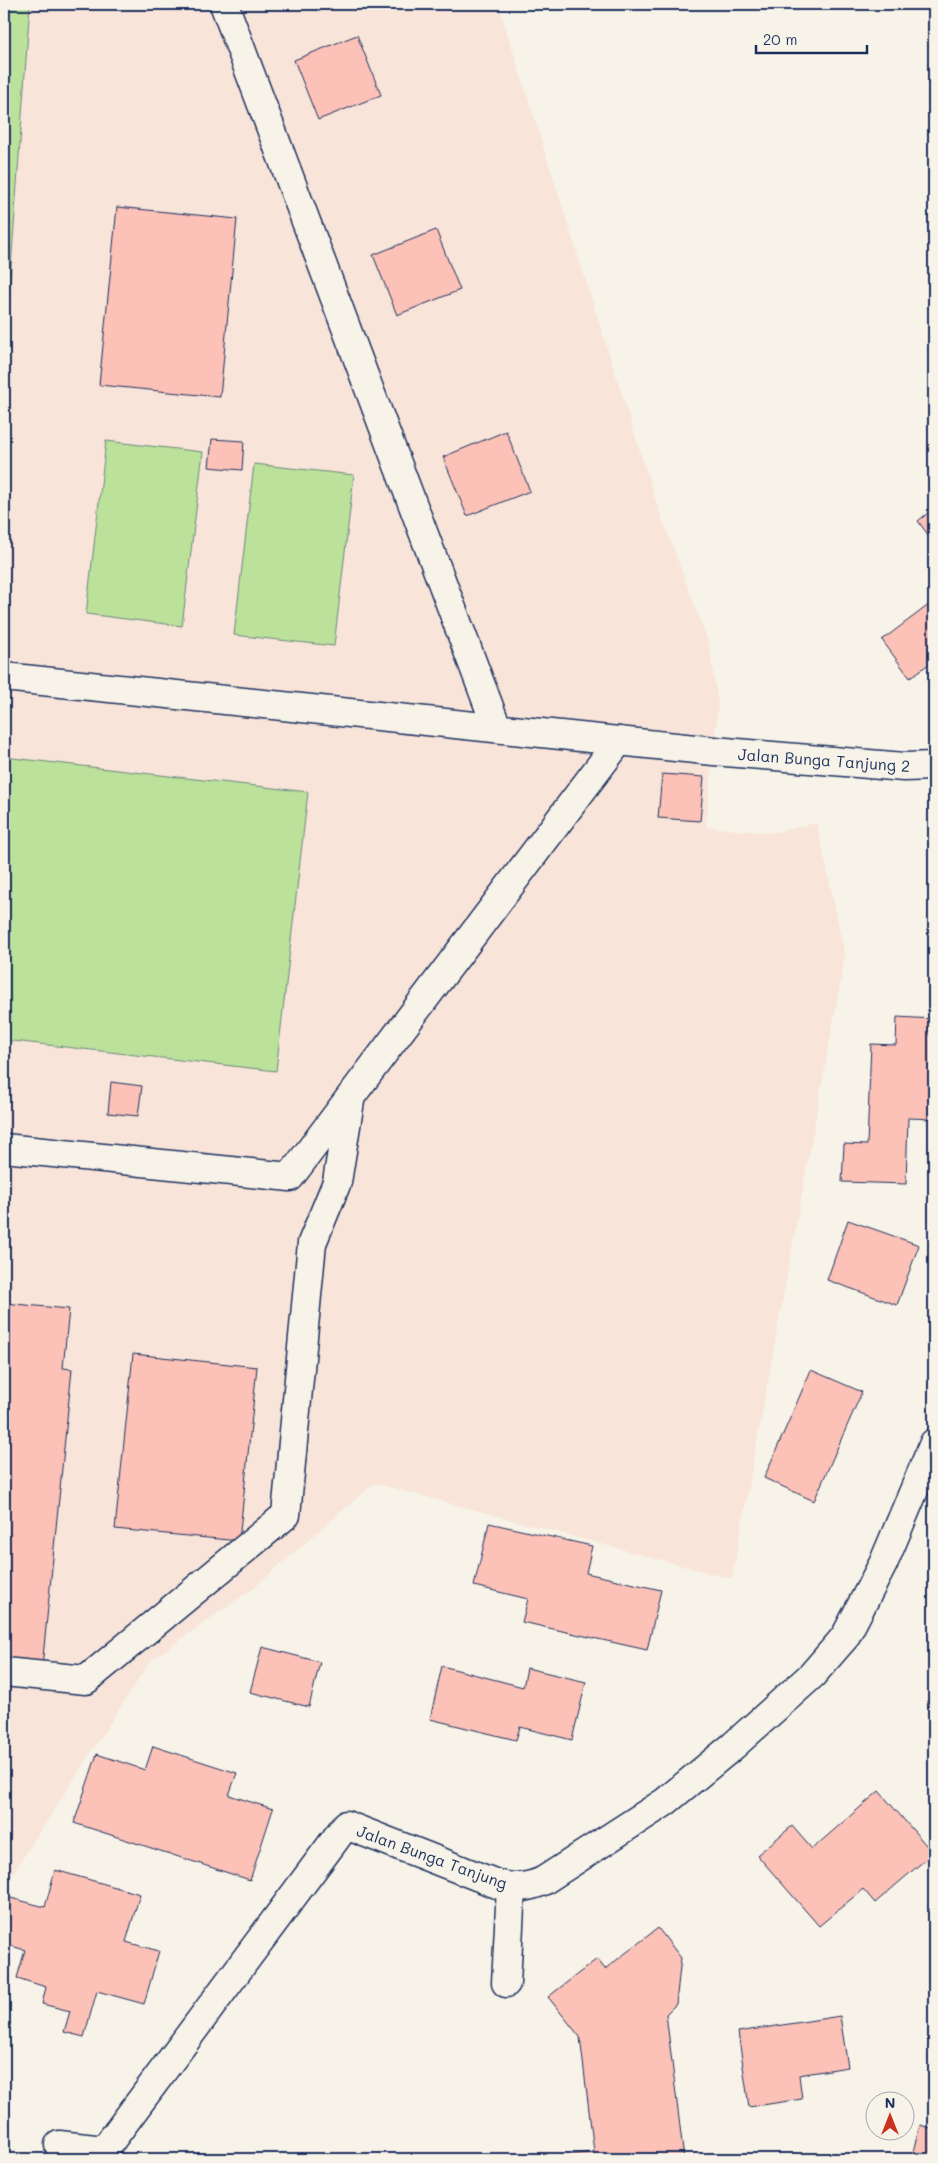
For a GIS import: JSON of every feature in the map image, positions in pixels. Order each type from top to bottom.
[{"type":"street","points":[[224,4],[496,728]]},
{"type":"street","name":"Jalan Bunga Tanjung 2","points":[[4,677],[714,751],[904,767],[934,766]]},
{"type":"street","points":[[4,1148],[290,1177],[619,741]]},
{"type":"street","points":[[4,1672],[86,1680],[286,1515],[312,1242],[337,1182],[351,1097]]},
{"type":"street","name":"Jalan Bunga Tanjung","points":[[59,2146],[104,2150],[346,1825],[511,1888],[530,1887],[544,1881],[665,1802],[733,1746],[812,1675],[845,1637],[883,1564],[934,1442]]},
{"type":"street","points":[[506,1983],[511,1888]]},
{"type":"shaded area","points":[[4,4],[498,4],[657,505],[709,644],[718,704],[706,827],[771,833],[817,823],[845,956],[732,1579],[374,1483],[252,1589],[150,1661],[4,1887]]},
{"type":"green space","points":[[4,4],[30,4],[4,365]]},
{"type":"green space","points":[[106,441],[203,452],[182,626],[86,614]]},
{"type":"green space","points":[[254,464],[354,475],[334,646],[234,635]]},
{"type":"green space","points":[[4,757],[308,792],[276,1071],[4,1040]]},
{"type":"building","points":[[357,35],[381,95],[318,120],[294,60]]},
{"type":"building","points":[[117,207],[237,219],[220,397],[99,385]]},
{"type":"building","points":[[436,230],[460,290],[397,315],[373,255]]},
{"type":"building","points":[[506,431],[530,491],[467,516],[443,457]]},
{"type":"building","points":[[212,439],[244,441],[242,470],[209,467]]},
{"type":"building","points":[[934,508],[934,543],[918,521]]},
{"type":"building","points":[[934,601],[934,660],[910,678],[882,640]]},
{"type":"building","points":[[662,774],[704,777],[700,821],[658,818]]},
{"type":"building","points":[[897,1017],[934,1019],[934,1119],[908,1118],[906,1184],[842,1182],[844,1144],[867,1145],[871,1044],[896,1045]]},
{"type":"building","points":[[111,1082],[142,1086],[138,1116],[108,1113]]},
{"type":"building","points":[[848,1220],[919,1245],[897,1305],[827,1280]]},
{"type":"building","points":[[4,1303],[69,1309],[63,1368],[72,1369],[42,1667],[4,1663]]},
{"type":"building","points":[[133,1354],[257,1367],[239,1541],[115,1529]]},
{"type":"building","points":[[811,1370],[862,1392],[814,1501],[764,1478]]},
{"type":"building","points":[[489,1523],[592,1546],[586,1573],[661,1590],[647,1650],[522,1622],[528,1599],[474,1586]]},
{"type":"building","points":[[262,1647],[320,1662],[309,1707],[250,1692]]},
{"type":"building","points":[[442,1666],[523,1687],[527,1668],[586,1682],[572,1740],[520,1727],[516,1740],[430,1719]]},
{"type":"building","points":[[153,1746],[237,1773],[229,1795],[273,1809],[250,1880],[74,1823],[97,1754],[145,1770]]},
{"type":"building","points":[[879,1791],[933,1853],[875,1903],[863,1889],[819,1926],[757,1855],[792,1826],[812,1849]]},
{"type":"building","points":[[55,1870],[140,1894],[126,1942],[159,1951],[144,2004],[97,1991],[84,2037],[64,2032],[70,2011],[42,2004],[46,1987],[17,1978],[25,1950],[4,1944],[4,1910],[7,1897],[45,1907]]},
{"type":"building","points":[[658,1928],[681,1958],[676,2004],[666,2014],[684,2159],[569,2159],[569,2155],[594,2152],[580,2037],[548,1997],[597,1959],[605,1969]]},
{"type":"building","points":[[840,2016],[848,2067],[799,2075],[802,2099],[749,2107],[738,2032]]},
{"type":"building","points":[[920,2125],[934,2129],[934,2159],[911,2159]]}]
